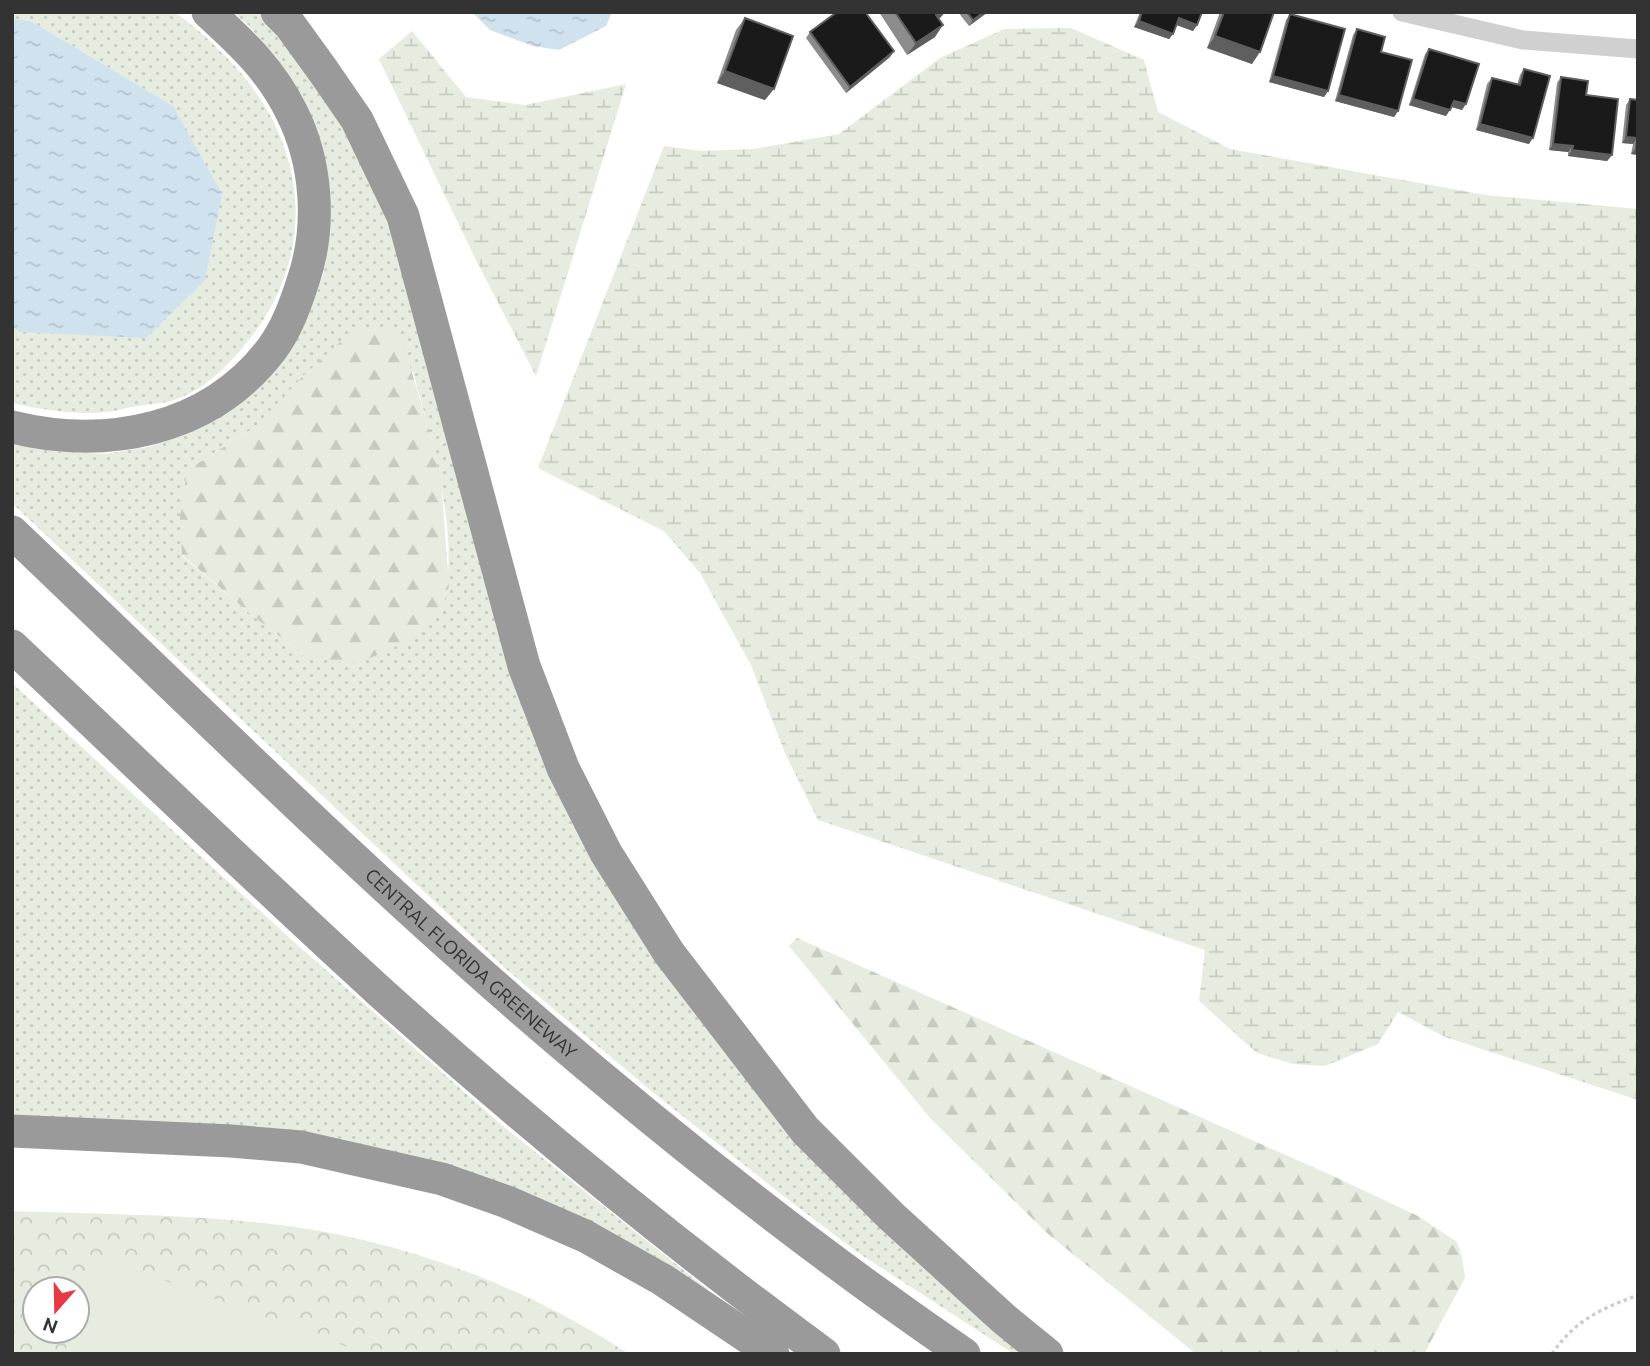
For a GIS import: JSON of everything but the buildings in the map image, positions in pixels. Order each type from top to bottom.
[{"type":"highway","points":[[12,427],[45,435],[92,437],[130,434],[172,423],[218,398],[242,381],[272,349],[294,309],[311,257],[315,218],[310,166],[293,114],[263,64],[208,12]]},
{"type":"highway","points":[[277,12],[290,25],[357,120],[403,216],[524,666],[563,768],[606,853],[669,953],[805,1130],[891,1216],[1004,1319],[1047,1354]]},
{"type":"highway","name":"CENTRAL FLORIDA GREENEWAY","points":[[12,533],[354,858],[600,1076],[772,1214],[964,1354]]},
{"type":"highway","points":[[12,646],[299,917],[466,1067],[635,1208],[824,1354]]},
{"type":"highway","points":[[12,1131],[231,1140],[301,1147],[442,1180],[507,1202],[585,1236],[663,1280],[773,1354]]},
{"type":"street","points":[[1402,12],[1524,40],[1638,49]]},
{"type":"path","points":[[1552,1354],[1571,1329],[1603,1308],[1638,1295]]},
{"type":"green space","points":[[12,12],[171,12],[193,26],[228,59],[255,91],[275,125],[288,160],[295,197],[294,234],[286,271],[271,307],[248,341],[211,379],[184,396],[161,403],[95,413],[59,411],[12,403],[12,326],[19,332],[173,106],[31,21],[12,19]]},
{"type":"green space","points":[[233,12],[261,12],[320,84],[385,200],[491,591],[681,989],[1031,1354],[1014,1354],[857,1252],[655,1094],[506,969],[12,503],[12,443],[55,451],[105,454],[148,447],[180,436],[212,420],[299,331],[324,272],[329,239],[299,93],[276,57]],"holes":[[[413,372],[436,459],[447,522],[449,552],[442,609],[305,656],[182,556],[187,470],[254,428]]]},
{"type":"green space","points":[[1071,28],[1144,60],[1158,112],[1230,149],[1486,195],[1638,209],[1638,1100],[1445,1037],[1398,1012],[1378,1044],[1325,1066],[1293,1064],[1257,1053],[1199,1001],[1205,950],[818,820],[785,753],[751,665],[700,573],[664,531],[538,468],[664,146],[702,151],[753,149],[839,134],[940,58],[1004,29]]},
{"type":"green space","points":[[412,31],[466,97],[525,105],[626,84],[536,376],[475,258],[379,59]]},
{"type":"green space","points":[[386,327],[402,340],[441,478],[449,586],[442,609],[410,640],[368,659],[349,664],[305,656],[182,555],[180,517],[187,470],[254,428],[303,376],[350,333]]},
{"type":"green space","points":[[12,683],[293,941],[504,1127],[726,1304],[478,1184],[12,1124]]},
{"type":"green space","points":[[797,938],[1418,1216],[1457,1242],[1465,1278],[1424,1354],[1196,1354],[1047,1233],[930,1118],[789,946]]},
{"type":"green space","points":[[12,1211],[231,1220],[311,1229],[359,1239],[407,1251],[499,1285],[544,1305],[629,1354],[12,1354]]},
{"type":"green space","points":[[99,1257],[367,1354],[64,1354],[67,1345],[91,1345],[91,1279]]},
{"type":"water","points":[[472,12],[612,12],[606,26],[559,50],[533,46],[490,30]]},
{"type":"water","points":[[12,19],[31,21],[173,106],[222,194],[205,280],[146,338],[19,332],[12,326]]}]
